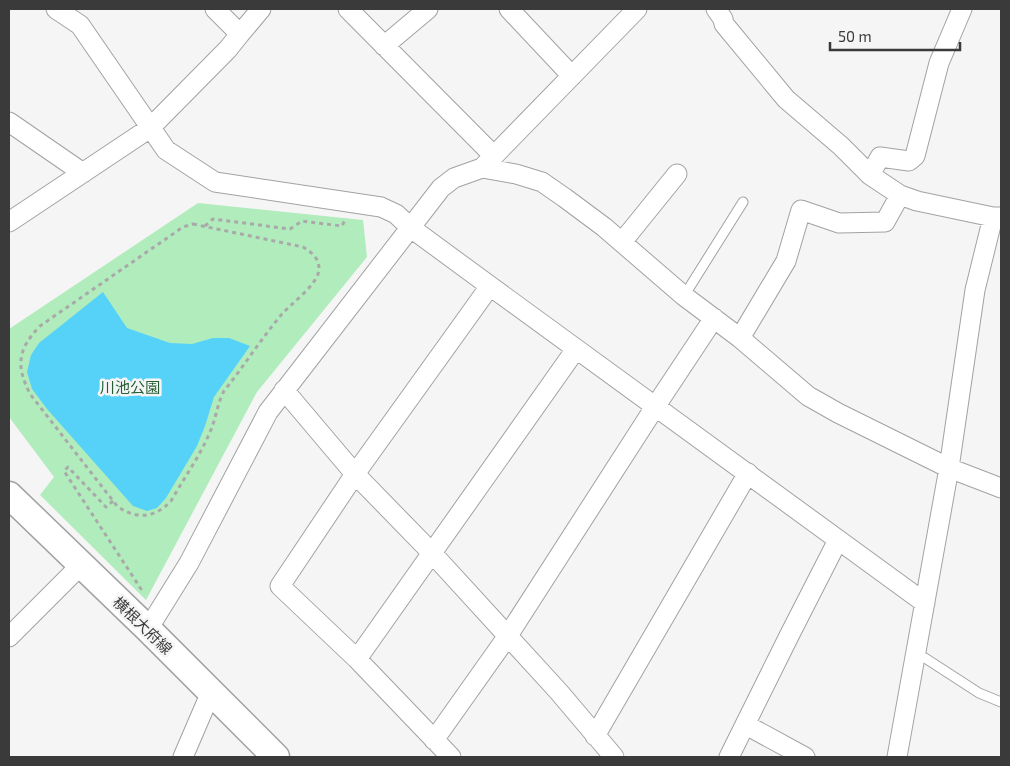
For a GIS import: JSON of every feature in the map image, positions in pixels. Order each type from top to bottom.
[{"type":"main road","name":"横根大府線","points":[[9,495],[148,629],[276,757]]},
{"type":"street","points":[[56,9],[80,26],[166,150],[215,182],[381,207],[396,214],[411,228],[490,286],[926,603]]},
{"type":"street","points":[[215,9],[240,34]]},
{"type":"street","points":[[9,222],[150,128],[228,49],[261,9]]},
{"type":"street","points":[[348,9],[384,46],[488,162],[516,174],[542,182],[604,227],[684,296],[740,338],[808,396],[949,468],[1001,488]]},
{"type":"street","points":[[384,46],[428,9]]},
{"type":"street","points":[[509,9],[572,76]]},
{"type":"street","points":[[148,629],[189,563],[268,412],[442,188],[454,178],[488,162],[637,9]]},
{"type":"street","points":[[716,9],[724,24],[786,99],[841,146],[870,176],[900,195],[916,201],[937,207],[997,217],[975,290],[949,468],[897,757]]},
{"type":"street","points":[[870,176],[880,157],[909,161],[915,156],[939,63],[962,9]]},
{"type":"street","points":[[9,122],[83,172]]},
{"type":"street","points":[[622,242],[677,174]]},
{"type":"street","points":[[740,338],[786,261],[801,210],[839,223],[885,222],[900,195]]},
{"type":"street","points":[[451,757],[357,659],[280,586],[355,474],[490,286]]},
{"type":"street","points":[[434,740],[507,637],[714,318]]},
{"type":"street","points":[[357,659],[430,552],[576,349]]},
{"type":"street","points":[[284,390],[355,474],[559,692],[614,757]]},
{"type":"street","points":[[595,736],[748,473]]},
{"type":"street","points":[[729,757],[838,540]]},
{"type":"street","points":[[9,637],[81,564]]},
{"type":"street","points":[[190,752],[211,692]]},
{"type":"street","points":[[746,725],[805,757]]},
{"type":"lane","points":[[684,296],[743,202]]},
{"type":"lane","points":[[915,657],[925,658],[978,694],[1001,702]]},
{"type":"path","points":[[205,226],[213,219],[290,229],[302,221],[342,226],[353,203]]},
{"type":"path","points":[[193,224],[205,226],[303,247],[317,258],[318,273],[314,281],[282,314],[224,391],[211,430],[203,447],[171,501],[159,511],[145,516],[131,514],[124,511],[113,501],[30,394],[23,379],[20,363],[23,349],[28,338],[40,326],[183,227],[193,224]]},
{"type":"path","points":[[113,501],[106,507],[68,467],[64,471],[141,589],[123,605]]},
{"type":"green space","name":"川池公園","points":[[198,203],[363,220],[367,257],[257,392],[146,600],[40,495],[54,477],[9,417],[9,329]]},
{"type":"water","points":[[103,292],[127,328],[170,343],[192,344],[213,338],[229,338],[250,346],[214,397],[197,446],[166,498],[157,508],[147,511],[133,506],[47,409],[32,389],[27,372],[31,355],[39,343]]}]
